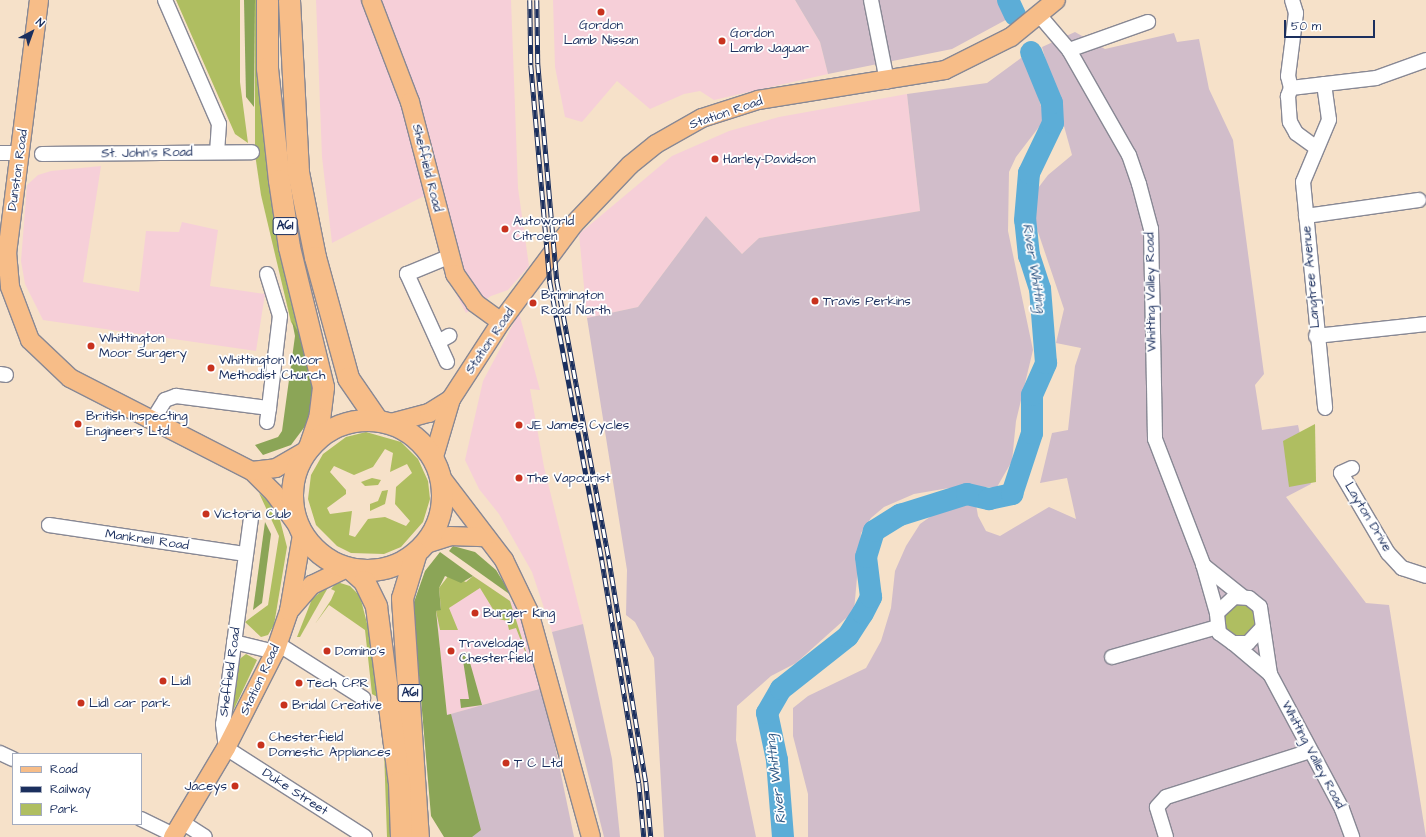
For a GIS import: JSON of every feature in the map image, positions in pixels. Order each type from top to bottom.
[{"type":"highway","name":"A61","points":[[267,0],[267,68],[288,247],[323,387],[319,418],[306,449]]},
{"type":"highway","name":"A61","points":[[289,0],[298,172],[315,257],[348,378],[384,421]]},
{"type":"highway","points":[[356,420],[384,421],[417,439],[437,468],[442,504],[437,523],[420,549],[397,565],[349,570],[315,551],[299,529],[291,502],[292,480],[306,449],[336,426],[356,420]]},
{"type":"highway","name":"A61","points":[[418,837],[402,598],[420,549]]},
{"type":"highway","name":"A61","points":[[349,570],[364,581],[376,606],[399,782],[401,837]]},
{"type":"main road","name":"Dunston Road","points":[[39,0],[21,153],[7,252],[10,286],[30,340],[70,378],[252,471],[274,493],[299,529]]},
{"type":"main road","name":"Sheffield Road","points":[[371,0],[410,102],[448,257],[455,274],[475,303],[501,322]]},
{"type":"main road","name":"Station Road","points":[[437,468],[451,399],[501,322],[574,224],[630,165],[678,130],[702,118],[758,100],[887,81],[951,67],[1011,37],[1040,16],[1056,0]]},
{"type":"main road","name":"Station Road","points":[[384,421],[429,413],[451,399]]},
{"type":"main road","points":[[252,471],[276,468],[306,449]]},
{"type":"main road","points":[[437,468],[485,537],[504,560],[529,612],[591,837]]},
{"type":"main road","name":"Station Road","points":[[226,748],[277,648],[289,610],[299,529]]},
{"type":"main road","points":[[420,549],[450,536],[485,537]]},
{"type":"main road","name":"Station Road","points":[[289,610],[312,585],[349,570]]},
{"type":"main road","points":[[176,831],[226,748]]},
{"type":"street","points":[[165,0],[219,124],[217,152]]},
{"type":"street","points":[[872,0],[887,81]]},
{"type":"street","points":[[1292,0],[1296,13],[1288,76],[1292,88],[1288,96],[1290,122],[1296,133],[1315,147]]},
{"type":"street","name":"Whitting Valley Road","points":[[1040,16],[1069,50],[1129,155],[1151,229],[1155,439],[1203,564],[1217,620],[1223,637],[1234,643],[1270,674]]},
{"type":"street","points":[[1069,50],[1148,22]]},
{"type":"street","points":[[1292,88],[1376,78],[1426,60]]},
{"type":"street","name":"Langtree Avenue","points":[[1324,84],[1329,120],[1315,147],[1303,182],[1316,336],[1325,408]]},
{"type":"street","name":"St. John's Road","points":[[42,154],[252,152]]},
{"type":"street","points":[[0,153],[21,153]]},
{"type":"street","points":[[1306,216],[1419,200]]},
{"type":"street","points":[[447,362],[443,339],[407,274],[448,257]]},
{"type":"street","points":[[267,274],[280,316],[267,422]]},
{"type":"street","points":[[1316,336],[1426,324]]},
{"type":"street","points":[[152,421],[165,400],[176,396],[269,408]]},
{"type":"street","name":"Layton Drive","points":[[1352,468],[1341,473],[1388,553],[1402,568],[1426,576]]},
{"type":"street","name":"Sheffield Road","points":[[226,748],[222,724],[251,518]]},
{"type":"street","name":"Manknell Road","points":[[49,525],[246,554]]},
{"type":"street","name":"Whitting Valley Road","points":[[1203,564],[1242,596],[1260,607],[1270,674],[1342,809],[1352,837]]},
{"type":"street","points":[[1112,657],[1217,620],[1226,600],[1242,596]]},
{"type":"street","points":[[1234,643],[1248,643],[1263,627]]},
{"type":"street","points":[[234,642],[277,648],[363,698]]},
{"type":"street","name":"Duke Street","points":[[226,748],[365,837]]},
{"type":"street","points":[[1166,837],[1157,807],[1166,797],[1310,751]]},
{"type":"street","points":[[0,753],[12,759]]},
{"type":"street","points":[[142,819],[176,831],[205,837]]},
{"type":"shaded area","points":[[316,0],[511,0],[518,188],[529,266],[508,290],[491,296],[466,313],[445,272],[426,195],[332,243],[322,157]]},
{"type":"shaded area","points":[[553,0],[795,0],[820,42],[828,74],[714,100],[700,91],[684,94],[650,109],[617,81],[582,122],[565,117],[555,67]]},
{"type":"shaded area","points":[[795,0],[1010,0],[1013,16],[952,49],[828,74],[820,42]]},
{"type":"shaded area","points":[[1075,32],[1105,49],[1174,33],[1177,42],[1199,39],[1209,89],[1233,140],[1264,374],[1255,385],[1262,430],[1298,425],[1311,484],[1286,497],[1366,603],[1389,605],[1426,837],[808,837],[808,794],[793,736],[793,708],[808,696],[866,668],[881,641],[891,608],[895,571],[906,546],[920,524],[937,512],[959,505],[955,491],[949,488],[914,494],[884,507],[871,518],[861,533],[854,611],[796,663],[771,676],[737,706],[736,740],[756,837],[664,837],[654,658],[635,622],[626,615],[627,570],[587,318],[638,307],[706,216],[742,254],[759,238],[920,211],[907,94],[987,83],[1025,55],[1045,119],[1016,157],[1009,172],[1008,231],[1033,350],[1016,421],[1012,461],[997,487],[973,487],[978,516],[986,531],[1000,536],[1049,507],[1076,519],[1067,478],[1040,483],[1052,433],[1068,430],[1075,366],[1081,348],[1056,343],[1064,309],[1034,220],[1032,196],[1048,175],[1072,155],[1042,47]]},
{"type":"shaded area","points":[[907,94],[920,211],[759,238],[742,254],[706,216],[638,307],[587,318],[579,234],[672,156],[729,131],[779,117]]},
{"type":"shaded area","points":[[101,166],[83,282],[139,292],[146,231],[179,232],[182,222],[218,230],[210,286],[265,294],[256,351],[43,320],[25,284],[21,261],[27,185],[38,175],[51,171]]},
{"type":"shaded area","points":[[519,313],[540,390],[530,389],[544,467],[583,624],[552,632],[532,572],[499,514],[479,489],[465,460],[483,381]]},
{"type":"shaded area","points":[[473,576],[518,606],[543,688],[447,715],[436,611],[441,609],[439,588],[466,582]]},
{"type":"shaded area","points":[[583,624],[612,759],[620,837],[604,837],[552,632]]},
{"type":"shaded area","points":[[543,688],[574,837],[453,837],[447,715]]},
{"type":"green space","points":[[176,0],[240,0],[240,82],[248,143],[235,134]]},
{"type":"green space","points":[[244,0],[255,0],[254,107],[246,97]]},
{"type":"green space","points":[[255,0],[259,0],[307,348],[291,322],[261,195],[255,154]]},
{"type":"green space","points":[[292,321],[307,348],[313,387],[311,408],[306,425],[291,445],[263,455],[255,445],[278,437],[282,431],[295,336]]},
{"type":"green space","points":[[1315,424],[1316,482],[1289,487],[1283,441]]},
{"type":"green space","points":[[366,432],[401,442],[418,459],[428,481],[430,499],[423,522],[401,547],[384,554],[351,553],[337,546],[316,525],[308,499],[311,475],[323,454],[346,437]],"holes":[[[385,449],[393,453],[390,472],[407,464],[412,473],[396,487],[395,504],[410,521],[406,526],[385,517],[368,519],[355,537],[349,535],[352,511],[330,514],[327,508],[346,494],[346,490],[330,472],[334,466],[354,475],[373,467]]]},
{"type":"green space","points":[[372,478],[381,480],[378,485],[365,486],[361,482]]},
{"type":"green space","points":[[388,490],[385,504],[370,511],[370,504],[378,501],[382,491]]},
{"type":"green space","points":[[259,493],[271,504],[280,520],[287,547],[274,625],[268,635],[261,637],[245,622],[268,605],[279,536]]},
{"type":"green space","points":[[265,522],[271,534],[262,603],[253,610]]},
{"type":"green space","points":[[453,546],[475,552],[496,570],[512,596],[449,551]]},
{"type":"green space","points":[[440,552],[473,576],[461,583],[445,576],[439,588],[441,610],[436,611],[447,715],[451,714],[481,830],[472,837],[444,837],[431,816],[413,605],[425,571]]},
{"type":"green space","points":[[449,575],[466,582],[473,576],[510,601],[531,667],[516,628],[509,630],[507,621],[499,619],[480,588],[449,608],[458,630],[440,630],[436,611],[441,609],[439,588]]},
{"type":"green space","points":[[337,582],[350,586],[360,596],[385,694],[396,837],[387,837],[383,721],[379,698],[372,694],[365,630],[329,605],[315,624],[331,600],[335,591],[331,589]]},
{"type":"green space","points":[[330,584],[300,637],[297,637],[312,599]]},
{"type":"green space","points":[[1240,604],[1246,605],[1253,611],[1256,620],[1255,626],[1249,633],[1240,636],[1234,635],[1227,629],[1224,620],[1225,614],[1231,607]]},
{"type":"green space","points":[[467,652],[482,705],[461,708],[460,699],[469,699],[462,654]]},
{"type":"green space","points":[[246,654],[257,660],[233,711],[237,661]]},
{"type":"waterway","name":"River Whitting","points":[[1008,0],[1015,15]]},
{"type":"waterway","name":"River Whitting","points":[[783,837],[777,760],[767,713],[781,689],[848,636],[863,613],[871,597],[866,557],[874,531],[900,515],[967,494],[989,499],[1012,494],[1032,433],[1032,395],[1046,363],[1040,289],[1029,256],[1025,220],[1029,173],[1053,123],[1052,103],[1031,52]]},
{"type":"railway","points":[[530,0],[531,65],[550,282],[602,560],[639,783],[644,837]]},
{"type":"railway","points":[[537,0],[538,64],[557,281],[609,559],[646,782],[651,837]]},
{"type":"place","name":"Gordon Lamb Nissan","points":[[601,12]]},
{"type":"place","name":"Gordon Lamb Jaguar","points":[[722,41]]},
{"type":"place","name":"Harley-Davidson","points":[[715,159]]},
{"type":"place","name":"Autoworld Citroen","points":[[505,229]]},
{"type":"place","name":"Travis Perkins","points":[[815,301]]},
{"type":"place","name":"Brimington Road North","points":[[533,303]]},
{"type":"place","name":"Whittington Moor Surgery","points":[[91,346]]},
{"type":"place","name":"Whittington Moor Methodist Church","points":[[211,368]]},
{"type":"place","name":"British Inspecting Engineers Ltd.","points":[[78,424]]},
{"type":"place","name":"JE James Cycles","points":[[519,425]]},
{"type":"place","name":"The Vapourist","points":[[519,478]]},
{"type":"place","name":"Victoria Club","points":[[206,514]]},
{"type":"place","name":"Burger King","points":[[475,613]]},
{"type":"place","name":"Domino's","points":[[327,651]]},
{"type":"place","name":"Travelodge Chesterfield","points":[[451,651]]},
{"type":"place","name":"Lidl","points":[[163,681]]},
{"type":"place","name":"Tech CPR","points":[[299,683]]},
{"type":"place","name":"Lidl car park","points":[[81,703]]},
{"type":"place","name":"Bridal Creative","points":[[284,705]]},
{"type":"place","name":"Chesterfield Domestic Appliances","points":[[261,745]]},
{"type":"place","name":"T C Ltd","points":[[506,763]]},
{"type":"place","name":"Jaceys","points":[[235,786]]}]
